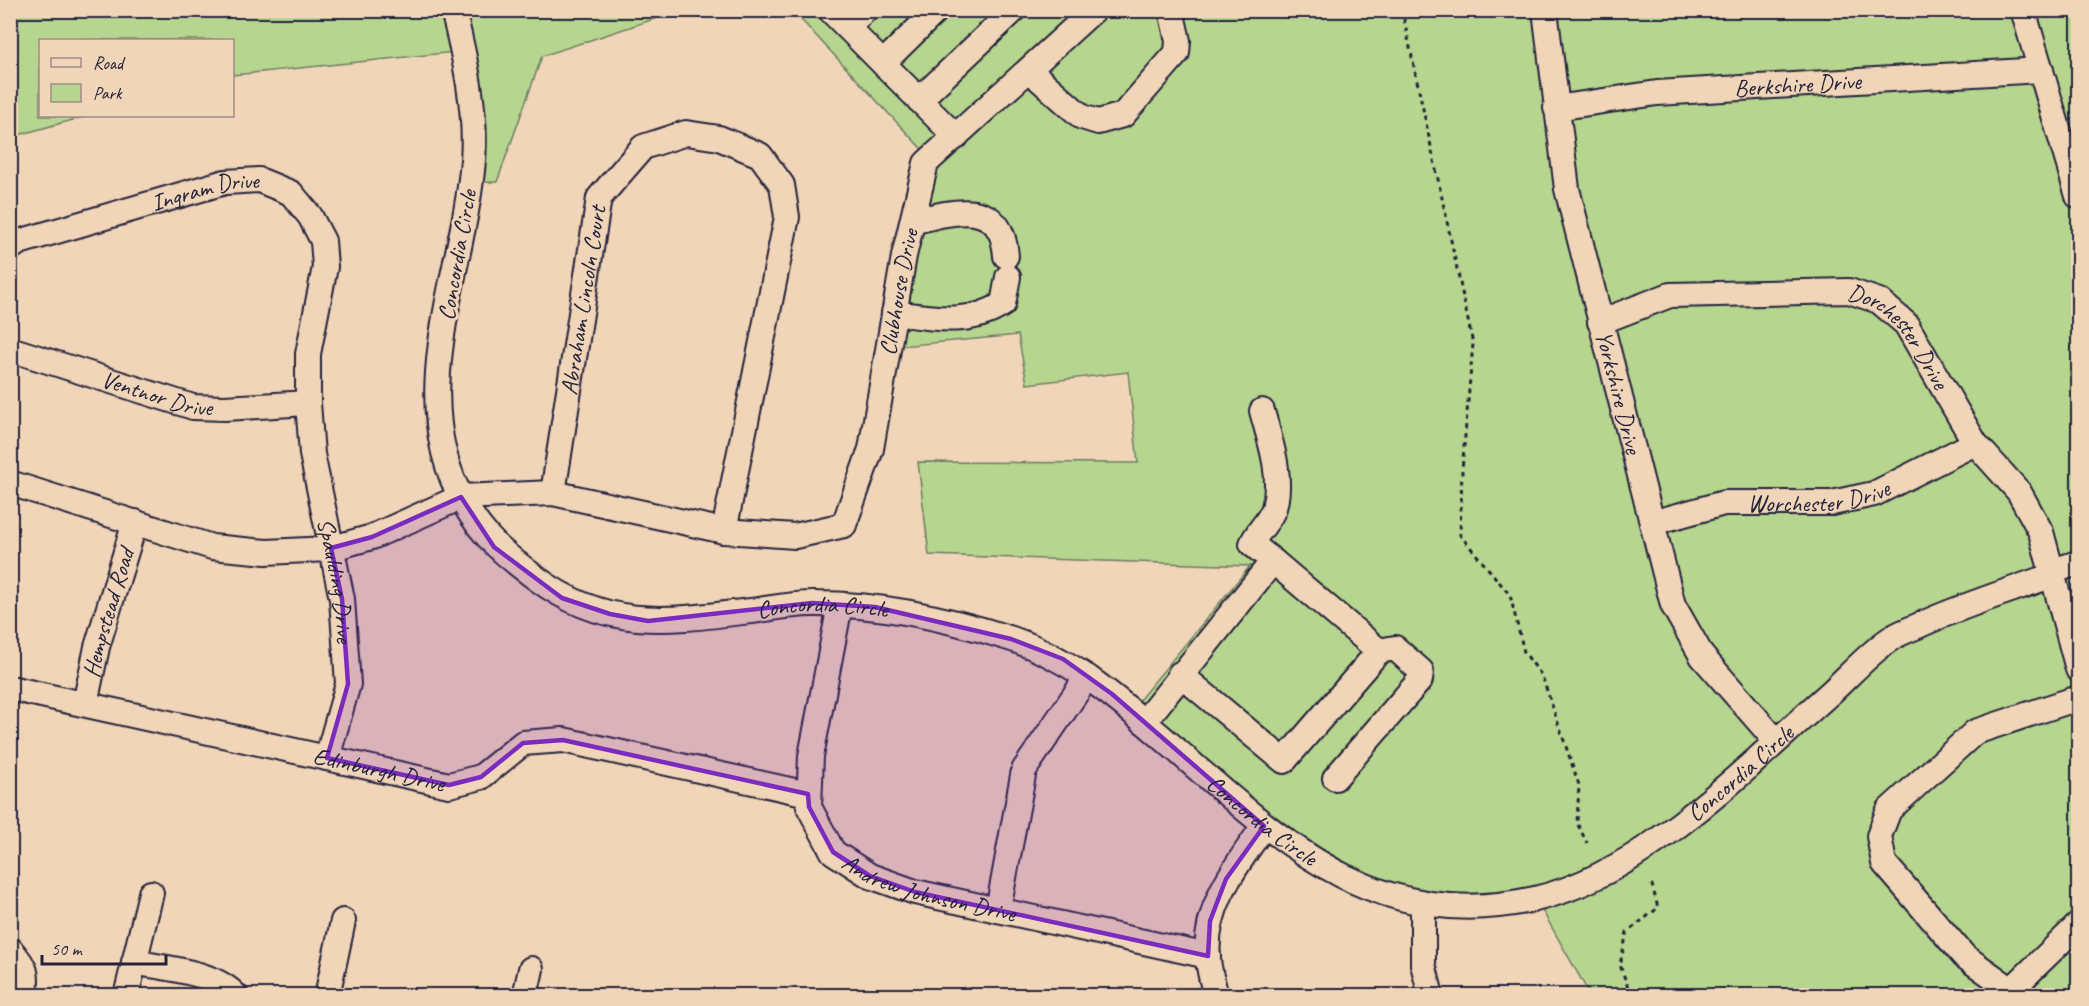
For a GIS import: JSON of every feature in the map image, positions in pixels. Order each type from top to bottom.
[{"type":"street","name":"Concordia Circle","points":[[453,10],[470,99],[474,158],[441,341],[436,407],[445,464],[461,496],[494,547],[562,598],[610,614],[648,621],[812,603],[875,607],[1011,639],[1063,659],[1144,722],[1264,826],[1314,862],[1370,890],[1424,904],[1474,905],[1534,899],[1595,877],[1646,849],[1714,795],[1890,639],[1943,615],[2079,562]]},
{"type":"street","points":[[865,10],[839,19],[956,137]]},
{"type":"street","points":[[883,63],[937,10]]},
{"type":"street","points":[[919,100],[1014,10]]},
{"type":"street","points":[[1029,70],[1082,117],[1098,122],[1123,115],[1177,53],[1178,41],[1171,10]]},
{"type":"street","name":"Yorkshire Drive","points":[[1545,10],[1567,189],[1673,605],[1702,656],[1776,741]]},
{"type":"street","points":[[2023,10],[2079,195]]},
{"type":"street","name":"Clubhouse Drive","points":[[724,531],[795,536],[844,525],[871,449],[894,313],[926,163],[1090,12]]},
{"type":"street","name":"Berkshire Drive","points":[[1556,108],[1656,93],[2041,70]]},
{"type":"street","name":"Abraham Lincoln Court","points":[[553,493],[599,198],[643,147],[686,133],[719,138],[760,155],[782,185],[787,218],[724,531]]},
{"type":"street","name":"Ingram Drive","points":[[10,248],[19,242],[225,182],[259,180],[291,193],[310,216],[323,241],[325,267],[308,354],[308,403]]},
{"type":"street","points":[[894,313],[945,320],[988,314],[1003,304],[1007,267],[1000,227],[982,213],[955,212],[912,222]]},
{"type":"street","name":"Dorchester Drive","points":[[1600,322],[1670,295],[1849,291],[1879,301],[1906,324],[1975,443],[2019,492],[2042,532],[2079,669]]},
{"type":"street","name":"Ventnor Drive","points":[[10,349],[193,407],[225,408],[308,403]]},
{"type":"street","name":"Spaulding Drive","points":[[308,403],[312,454],[342,599],[348,684],[327,758]]},
{"type":"street","points":[[1262,411],[1275,458],[1276,492],[1274,510],[1255,534],[1252,544],[1379,651]]},
{"type":"street","name":"Worchester Drive","points":[[1652,523],[1724,503],[1832,503],[1874,494],[1975,443]]},
{"type":"street","points":[[10,483],[212,547],[266,552],[331,548],[372,537],[461,496],[553,493],[724,531]]},
{"type":"street","name":"Hempstead Road","points":[[85,704],[97,646],[135,522]]},
{"type":"street","points":[[1144,722],[1180,674],[1274,561]]},
{"type":"street","name":"Andrew Johnson Drive","points":[[840,605],[811,756],[808,794],[808,807],[832,852],[870,876],[915,892],[1208,956]]},
{"type":"street","points":[[1180,674],[1284,761],[1379,651],[1395,648],[1421,671],[1420,680],[1335,778]]},
{"type":"street","points":[[998,910],[1024,770],[1087,676]]},
{"type":"street","name":"Edinburgh Drive","points":[[10,688],[449,785],[481,777],[524,742],[563,740],[808,794]]},
{"type":"street","points":[[2079,698],[1975,732],[1889,810],[1879,836],[1884,863],[1964,956],[2019,992],[2079,925]]},
{"type":"street","points":[[1216,996],[1208,956],[1210,921],[1226,879],[1264,826]]},
{"type":"street","points":[[126,996],[151,893]]},
{"type":"street","points":[[1424,904],[1423,964],[1431,996]]},
{"type":"street","points":[[327,996],[343,921]]},
{"type":"street","points":[[10,949],[25,965],[27,980],[25,996]]},
{"type":"street","points":[[134,962],[209,978],[227,986],[236,996]]},
{"type":"street","points":[[525,996],[531,969]]},
{"type":"path","points":[[1401,10],[1473,344],[1462,470],[1460,535],[1510,595],[1524,652],[1542,676],[1579,786],[1577,824],[1587,843]]},
{"type":"path","points":[[1631,996],[1620,966],[1627,932],[1658,908],[1652,885],[1647,884]]},
{"type":"highlighted area","points":[[461,497],[494,547],[562,598],[610,614],[648,621],[812,603],[875,607],[1011,639],[1063,659],[1112,694],[1264,826],[1226,879],[1210,921],[1208,956],[915,892],[870,876],[833,852],[809,807],[808,794],[563,740],[523,743],[481,777],[449,785],[327,758],[348,684],[342,599],[331,548],[372,537]]},
{"type":"green space","points":[[11,11],[678,11],[542,56],[497,182],[476,182],[464,51],[234,75],[234,39],[39,39],[39,117],[83,117],[11,137]]},
{"type":"green space","points":[[793,11],[2078,11],[2078,995],[1590,995],[1538,903],[1383,898],[1130,711],[1250,566],[929,555],[918,462],[1138,463],[1128,372],[1027,384],[1018,335],[890,347],[932,160]]}]
